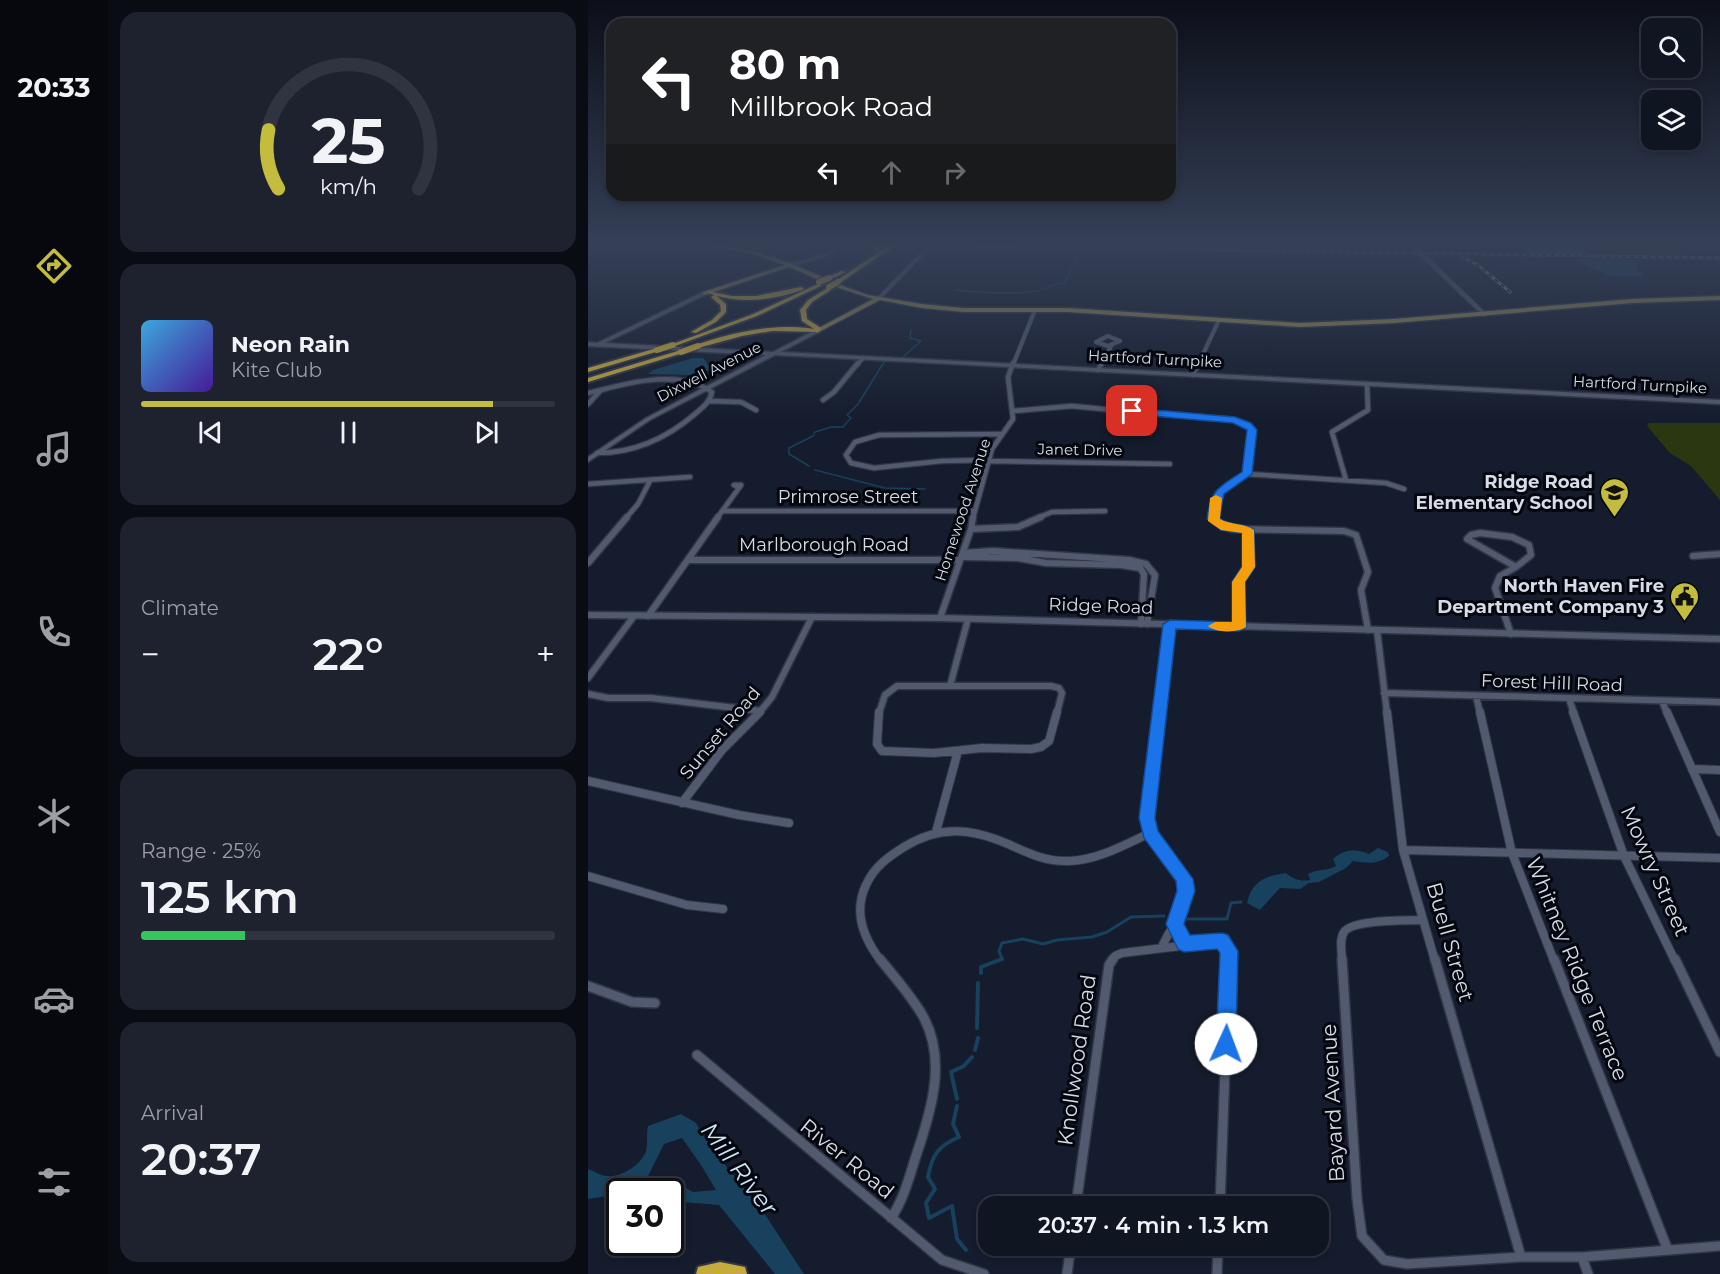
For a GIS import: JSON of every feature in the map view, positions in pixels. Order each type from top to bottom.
[{"type":"highway","points":[[670,347],[702,329],[722,314],[724,309],[722,302]]},
{"type":"highway","points":[[588,378],[784,302]]},
{"type":"highway","points":[[588,370],[653,350],[670,347],[685,349],[773,314],[794,302]]},
{"type":"highway","points":[[810,302],[803,311],[806,321],[819,330]]},
{"type":"highway","points":[[588,378],[685,349],[769,331],[819,330]]},
{"type":"highway","points":[[705,1274],[720,1271],[738,1274]]},
{"type":"main road","points":[[599,345],[687,302]]},
{"type":"main road","name":"Dixwell Avenue","points":[[588,460],[648,418],[871,302]]},
{"type":"main road","points":[[911,302],[958,309],[1105,312],[1300,325],[1388,322],[1615,302]]},
{"type":"main road","name":"Hartford Turnpike","points":[[588,344],[1720,402]]},
{"type":"main road","name":"Ridge Road","points":[[588,615],[940,618],[1720,639]]},
{"type":"street","points":[[1472,302],[1484,314]]},
{"type":"street","points":[[1035,310],[1012,365],[1007,384],[1012,411],[1072,406],[1239,422],[1248,425],[1252,430],[1247,474]]},
{"type":"street","points":[[1192,375],[1219,320]]},
{"type":"street","points":[[1098,370],[1111,346],[1118,344],[1120,340],[1108,336],[1096,340],[1099,345],[1111,346]]},
{"type":"street","points":[[823,400],[834,392],[863,358]]},
{"type":"street","points":[[588,393],[633,381],[649,380],[686,382],[708,387],[712,392],[709,401],[683,425],[661,438],[615,452],[597,453]]},
{"type":"street","points":[[1346,480],[1332,432],[1368,410],[1368,384]]},
{"type":"street","points":[[588,404],[601,390]]},
{"type":"street","points":[[709,401],[741,402],[756,410]]},
{"type":"street","name":"Homewood Avenue","points":[[940,618],[971,529],[989,460],[1001,434],[1011,423],[1012,411]]},
{"type":"street","name":"Janet Drive","points":[[1001,434],[879,435],[855,442],[847,450],[846,455],[847,460],[855,466],[873,469],[944,461],[989,460],[1170,464]]},
{"type":"street","points":[[1239,627],[1238,582],[1249,567],[1248,530],[1225,527],[1213,519],[1215,501],[1219,492],[1247,474],[1386,483],[1404,489]]},
{"type":"street","points":[[588,484],[690,477]]},
{"type":"street","points":[[588,563],[638,504],[650,481]]},
{"type":"street","points":[[648,616],[739,488]]},
{"type":"street","name":"Primrose Street","points":[[723,511],[974,511]]},
{"type":"street","points":[[971,529],[1018,527],[1052,512],[1105,511]]},
{"type":"street","name":"Buell Street","points":[[1248,530],[1344,531],[1356,535],[1368,572],[1361,590],[1372,630],[1384,693],[1403,850],[1521,1257]]},
{"type":"street","points":[[1511,634],[1495,588],[1500,576],[1516,567],[1531,555],[1531,549],[1526,543],[1507,536],[1475,534],[1468,537],[1472,544],[1516,567]]},
{"type":"street","name":"Marlborough Road","points":[[961,557],[993,551],[1123,559],[1150,566]]},
{"type":"street","points":[[1693,556],[1720,554]]},
{"type":"street","name":"Marlborough Road","points":[[688,560],[961,557],[1121,565],[1142,569],[1150,566]]},
{"type":"street","points":[[1144,624],[1155,575],[1150,566]]},
{"type":"street","points":[[1142,569],[1144,574],[1144,624]]},
{"type":"street","points":[[588,678],[634,616]]},
{"type":"street","name":"Sunset Road","points":[[682,802],[722,750],[761,711],[772,696],[813,617]]},
{"type":"street","points":[[950,686],[968,619]]},
{"type":"street","points":[[1161,947],[1167,933],[1175,924],[1186,891],[1184,879],[1150,833],[1147,818],[1170,624]]},
{"type":"street","points":[[897,686],[1051,686],[1059,688],[1062,693],[1049,741],[1041,747],[1031,749],[982,748],[958,751],[933,753],[882,751],[878,744],[883,696],[889,689],[897,686]]},
{"type":"street","name":"Forest Hill Road","points":[[1384,693],[1720,702]]},
{"type":"street","points":[[588,694],[609,698],[651,698],[761,711]]},
{"type":"street","name":"Whitney Ridge Terrace","points":[[1476,696],[1512,853],[1667,1248]]},
{"type":"street","name":"Mowry Street","points":[[1569,699],[1624,856],[1720,1052]]},
{"type":"street","points":[[1662,701],[1720,832]]},
{"type":"street","points":[[936,832],[958,751]]},
{"type":"street","points":[[1692,769],[1720,770]]},
{"type":"street","points":[[588,781],[755,818],[789,823]]},
{"type":"street","points":[[891,1218],[900,1205],[930,1109],[937,1070],[937,1051],[924,1018],[868,944],[859,918],[867,879],[877,865],[911,843],[936,832],[983,836],[1025,852],[1059,861],[1086,860],[1150,833]]},
{"type":"street","points":[[1403,850],[1720,858]]},
{"type":"street","points":[[588,876],[687,905],[723,909]]},
{"type":"street","name":"Bayard Avenue","points":[[1423,920],[1354,924],[1344,932],[1341,942],[1357,1199],[1362,1236],[1383,1260],[1407,1264],[1521,1257],[1582,1257],[1667,1248],[1720,1246]]},
{"type":"street","points":[[1175,924],[1184,944]]},
{"type":"street","name":"Knollwood Road","points":[[1077,1196],[1109,965],[1114,956],[1161,947],[1222,941],[1229,951],[1220,1196]]},
{"type":"street","points":[[588,986],[632,1002],[655,1003]]},
{"type":"street","name":"River Road","points":[[697,1055],[942,1260],[984,1274]]},
{"type":"street","points":[[1067,1274],[1069,1256]]},
{"type":"street","points":[[1217,1274],[1218,1256]]},
{"type":"street","points":[[1582,1257],[1588,1274]]},
{"type":"green space","points":[[1649,423],[1720,423],[1720,500],[1691,466],[1670,453],[1647,426]]},
{"type":"water","points":[[693,358],[703,358],[712,370],[693,375],[648,374],[653,370]]},
{"type":"water","points":[[1378,848],[1388,852],[1389,856],[1376,862],[1353,861],[1346,868],[1300,889],[1280,888],[1260,910],[1247,903],[1252,889],[1266,878],[1286,873],[1297,880],[1310,880],[1308,874],[1336,866],[1333,859],[1342,853],[1354,850],[1369,854]]},
{"type":"water","points":[[681,1114],[696,1123],[712,1149],[764,1213],[804,1274],[775,1274],[719,1205],[684,1202],[684,1187],[693,1192],[716,1190],[682,1138],[664,1144],[648,1176],[650,1178],[606,1178],[606,1196],[588,1199],[588,1169],[602,1175],[618,1175],[640,1161],[646,1151],[648,1126]]},
{"type":"waterway","points":[[903,357],[921,341],[910,338],[911,330]]},
{"type":"waterway","points":[[809,466],[789,454],[789,448],[813,436],[815,432],[831,427],[843,427],[851,418],[847,415],[858,404],[884,362]]},
{"type":"waterway","points":[[815,470],[885,488],[925,489]]},
{"type":"waterway","points":[[1188,919],[1227,919],[1231,903],[1241,902]]},
{"type":"waterway","points":[[1002,959],[999,951],[1002,943],[1023,939],[1043,944],[1057,940],[1092,937],[1107,932],[1131,917],[1164,916]]},
{"type":"waterway","points":[[981,973],[981,967],[1002,959]]},
{"type":"waterway","points":[[998,961],[1002,959]]},
{"type":"waterway","points":[[977,1028],[978,983]]},
{"type":"waterway","points":[[975,1050],[978,1038]]},
{"type":"waterway","points":[[957,1099],[951,1072],[964,1066],[972,1057]]},
{"type":"waterway","points":[[957,1106],[953,1124],[959,1137],[946,1144],[934,1157],[928,1177],[935,1189],[926,1203],[929,1218],[952,1206],[957,1239],[966,1250]]},
{"type":"slow traffic","points":[[1215,626],[1239,627],[1238,582],[1249,567],[1248,530],[1231,529],[1214,521],[1216,498]]},
{"type":"place","name":"Ridge Road Elementary School","points":[[1614,518]]},
{"type":"place","name":"North Haven Fire Department Company 3","points":[[1685,622]]},
{"type":"route","points":[[1132,411],[1235,420],[1248,425],[1252,430],[1247,474],[1217,494],[1213,519],[1216,523],[1231,529],[1248,530],[1249,567],[1238,582],[1239,627],[1170,624],[1147,818],[1150,833],[1184,879],[1186,891],[1175,924],[1184,944],[1222,941],[1229,951],[1226,1044]]},
{"type":"water label","name":"Mill River","points":[[739,1169]]}]
